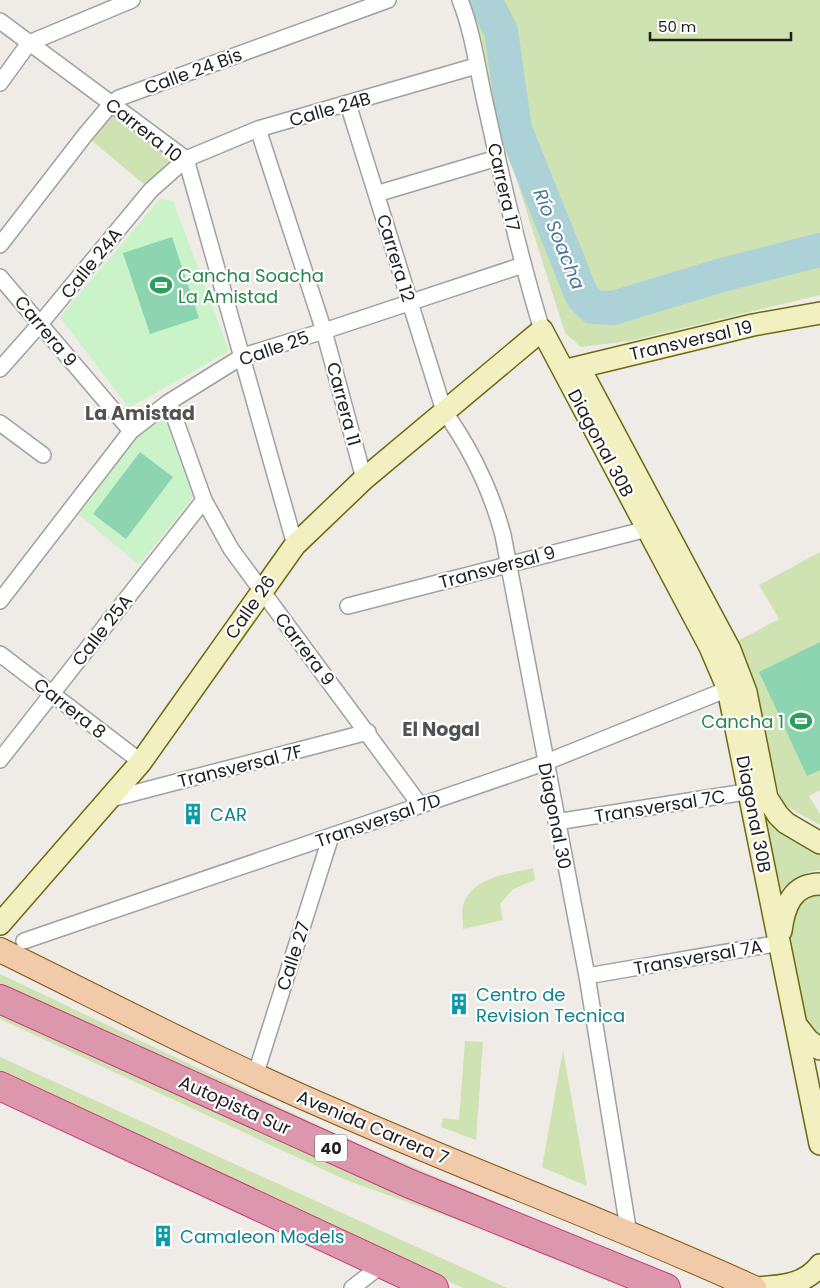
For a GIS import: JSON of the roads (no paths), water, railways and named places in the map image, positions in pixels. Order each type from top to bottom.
[{"type":"highway","name":"Autopista Sur","points":[[0,999],[408,1183],[666,1288]]},
{"type":"highway","points":[[0,1086],[434,1288]]},
{"type":"main road","name":"Transversal 19","points":[[571,369],[753,325],[820,313]]},
{"type":"main road","name":"Carrera 17","points":[[542,330],[571,369]]},
{"type":"main road","name":"Calle 26","points":[[0,924],[111,799],[141,762],[261,590],[295,545],[364,479],[542,330]]},
{"type":"main road","name":"Diagonal 30B","points":[[571,369],[647,529],[710,647],[728,689],[757,790]]},
{"type":"main road","name":"Diagonal 30B","points":[[571,369],[730,650],[746,692],[757,790],[780,943],[820,1144]]},
{"type":"main road","points":[[757,790],[786,823],[820,842]]},
{"type":"main road","points":[[780,943],[784,913],[788,901],[805,886],[820,884]]},
{"type":"main road","name":"Avenida Carrera 7","points":[[0,950],[255,1076],[410,1144],[629,1234],[754,1288]]},
{"type":"main road","points":[[796,1023],[808,1040],[820,1049]]},
{"type":"main road","points":[[754,1288],[782,1287],[806,1278],[820,1265]]},
{"type":"street","name":"Calle 24 Bis","points":[[0,245],[111,104],[119,98],[388,0]]},
{"type":"street","name":"Carrera 17","points":[[460,0],[468,21],[476,66],[523,265],[542,330]]},
{"type":"street","points":[[0,83],[29,43],[124,2]]},
{"type":"street","name":"Carrera 10","points":[[0,21],[186,159],[295,545]]},
{"type":"street","name":"Calle 24B","points":[[186,159],[258,129],[476,66]]},
{"type":"street","name":"Carrera 12","points":[[348,104],[444,411]]},
{"type":"street","name":"Carrera 11","points":[[258,129],[324,332],[364,479]]},
{"type":"street","points":[[376,194],[497,158]]},
{"type":"street","name":"Calle 24A","points":[[0,369],[40,324],[151,190],[186,159]]},
{"type":"street","name":"Calle 25","points":[[0,601],[131,431],[169,402],[243,356],[324,332],[409,301],[523,265]]},
{"type":"street","name":"Carrera 9","points":[[0,277],[131,431]]},
{"type":"street","name":"Carrera 9","points":[[169,402],[204,500],[232,550],[420,805]]},
{"type":"street","name":"Diagonal 30","points":[[444,411],[458,430],[484,478],[497,512],[586,976],[629,1234]]},
{"type":"street","points":[[0,423],[43,455]]},
{"type":"street","name":"Calle 25A","points":[[0,760],[204,500]]},
{"type":"street","name":"Transversal 9","points":[[348,606],[647,529]]},
{"type":"street","name":"Carrera 8","points":[[0,654],[141,762]]},
{"type":"street","name":"Transversal 7D","points":[[24,941],[544,763],[728,689]]},
{"type":"street","name":"Transversal 7F","points":[[111,799],[368,732]]},
{"type":"street","name":"Transversal 7C","points":[[556,822],[757,790]]},
{"type":"street","name":"Calle 27","points":[[255,1076],[331,836]]},
{"type":"street","name":"Transversal 7A","points":[[586,976],[780,943]]},
{"type":"street","points":[[352,1288],[383,1264]]},
{"type":"waterway","name":"Río Soacha","points":[[485,0],[501,31],[515,129],[582,296],[593,307],[613,308],[722,275],[820,250]]},
{"type":"place","name":"Cancha Soacha La Amistad","points":[[161,285]]},
{"type":"place","name":"Cancha 1","points":[[801,721]]},
{"type":"place","name":"CAR","points":[[193,814]]},
{"type":"place","name":"Centro de Revision Tecnica","points":[[459,1004]]},
{"type":"place","name":"Camaleon Models","points":[[163,1236]]},
{"type":"district","name":"La Amistad","points":[[140,413]]},
{"type":"district","name":"El Nogal","points":[[441,729]]}]
